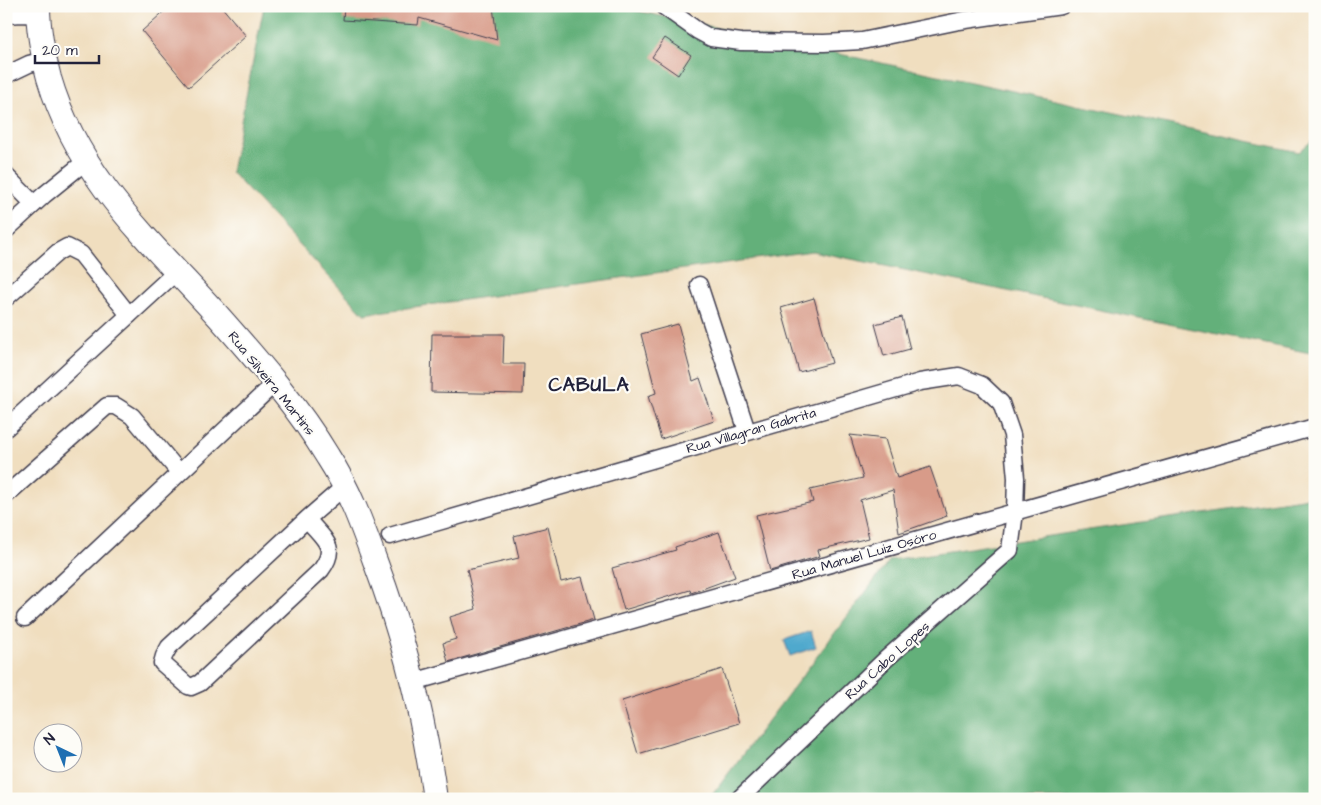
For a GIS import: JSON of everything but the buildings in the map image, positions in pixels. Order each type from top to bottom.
[{"type":"main road","name":"Rua Silveira Martins","points":[[38,11],[44,60],[55,97],[86,161],[112,199],[275,383],[306,423],[345,486],[387,592],[401,634],[425,737],[435,799]]},
{"type":"street","points":[[662,6],[711,38],[741,42],[824,43],[862,41],[959,21],[1061,6]]},
{"type":"street","points":[[6,15],[38,11]]},
{"type":"street","points":[[6,75],[29,64],[44,60]]},
{"type":"street","points":[[6,230],[86,161]]},
{"type":"street","points":[[6,176],[34,204]]},
{"type":"street","points":[[6,298],[58,252],[67,247],[81,254],[129,315]]},
{"type":"street","points":[[6,428],[176,272]]},
{"type":"street","points":[[700,285],[747,432]]},
{"type":"street","name":"Rua Villagran Gabrita","points":[[390,536],[920,382],[959,376],[982,385],[1001,403],[1012,435],[1016,478],[1016,512]]},
{"type":"street","points":[[25,618],[275,383]]},
{"type":"street","points":[[6,495],[107,406],[116,406],[132,416],[179,472]]},
{"type":"street","name":"Rua Manuel Luiz Osóro","points":[[413,682],[1315,427]]},
{"type":"street","points":[[307,519],[329,546],[330,554],[327,562],[321,570],[200,683],[191,687],[188,686],[162,663],[166,651],[307,519],[345,486]]},
{"type":"street","name":"Rua Cabo Lopes","points":[[739,799],[886,659],[1010,550],[1016,512]]},
{"type":"green space","points":[[264,6],[614,6],[1299,152],[1315,138],[1315,354],[812,251],[364,314],[231,172]]},
{"type":"green space","points":[[1315,496],[1315,799],[709,799],[890,560]]},
{"type":"water","points":[[811,631],[816,647],[790,656],[784,640]]},
{"type":"district","name":"CABULA","points":[[589,384]]}]
